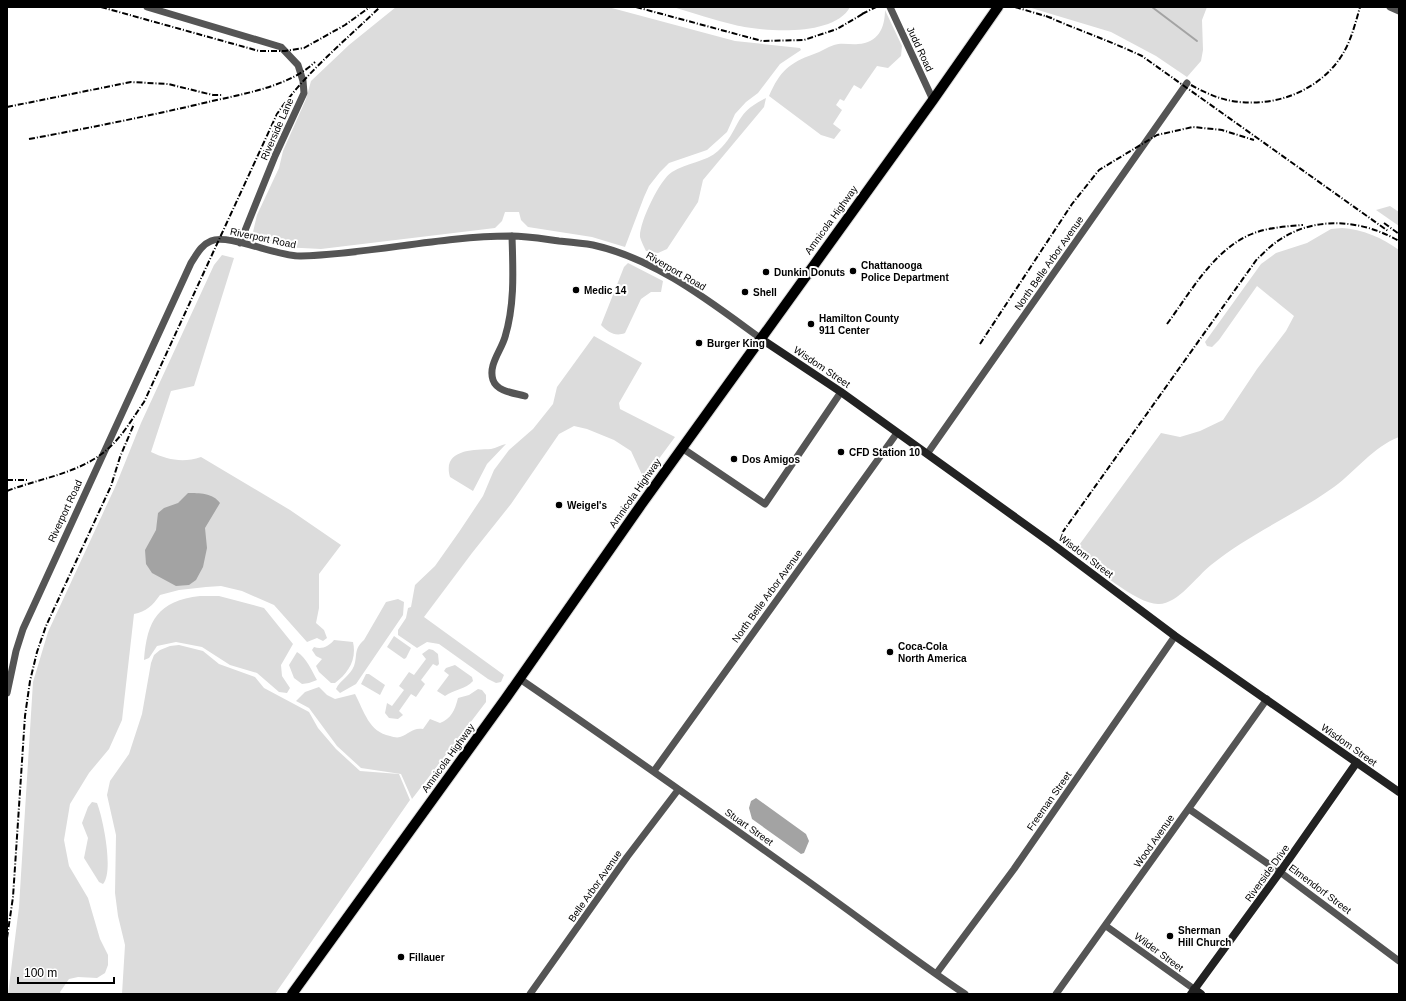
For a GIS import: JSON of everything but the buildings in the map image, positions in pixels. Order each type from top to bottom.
[{"type":"main road","name":"Amnicola Highway","points":[[292,994],[520,678],[760,338],[933,100],[998,7]]},
{"type":"street","name":"Riverside Lane","points":[[147,7],[281,47],[298,64],[303,81],[304,93],[275,156],[240,243]]},
{"type":"street","name":"Judd Road","points":[[890,7],[933,100]]},
{"type":"street","points":[[1390,7],[1399,11]]},
{"type":"street","name":"North Belle Arbor Avenue","points":[[927,454],[1187,83]]},
{"type":"street","name":"Riverport Road","points":[[7,693],[16,651],[23,629],[191,263],[202,247],[212,240],[220,239],[292,256],[323,255],[477,237],[512,236],[593,245],[648,264],[720,309],[760,338]]},
{"type":"street","points":[[512,236],[513,302],[505,337],[491,368],[493,382],[502,390],[525,396]]},
{"type":"street","name":"Wisdom Street","points":[[760,338],[841,392],[1051,543],[1175,636],[1399,792]]},
{"type":"street","points":[[682,448],[765,504],[841,392]]},
{"type":"street","name":"North Belle Arbor Avenue","points":[[654,771],[897,433]]},
{"type":"street","name":"Freeman Street","points":[[936,974],[1014,869],[1175,636]]},
{"type":"street","name":"Stuart Street","points":[[520,678],[654,771],[678,790],[796,872],[965,994]]},
{"type":"street","name":"Wood Avenue","points":[[1056,994],[1267,699]]},
{"type":"street","name":"Riverside Drive","points":[[1195,992],[1357,762]]},
{"type":"street","name":"Belle Arbor Avenue","points":[[530,994],[627,857],[678,790]]},
{"type":"street","name":"Elmendorf Street","points":[[1189,809],[1280,872],[1399,961]]},
{"type":"street","name":"Wilder Street","points":[[1106,926],[1195,992]]},
{"type":"shaded area","points":[[396,7],[608,7],[735,41],[800,48],[801,50],[780,64],[758,93],[746,102],[735,114],[727,132],[707,150],[669,163],[660,172],[649,186],[625,247],[592,237],[528,227],[521,220],[519,212],[505,212],[502,221],[495,228],[321,249],[282,247],[269,242],[262,242],[253,232],[257,215],[279,168],[283,151],[306,99],[311,81],[349,45]]},
{"type":"shaded area","points":[[673,7],[850,7],[842,17],[814,28],[780,30],[735,25]]},
{"type":"shaded area","points":[[1028,7],[1207,7],[1202,20],[1203,50],[1201,61],[1187,77],[1156,56],[1111,32]]},
{"type":"shaded area","points":[[885,10],[902,46],[901,56],[888,68],[877,66],[861,89],[854,85],[844,101],[840,99],[836,105],[842,110],[833,124],[841,130],[834,139],[821,135],[769,96],[781,74],[805,57],[834,45],[865,43],[871,41],[882,28]]},
{"type":"shaded area","points":[[766,98],[764,107],[703,180],[698,202],[667,249],[658,253],[646,251],[640,237],[643,222],[656,192],[667,176],[678,169],[713,155],[725,143],[747,110]]},
{"type":"shaded area","points":[[1390,206],[1399,212],[1399,226],[1376,210]]},
{"type":"shaded area","points":[[1342,228],[1357,230],[1372,235],[1399,250],[1399,437],[1390,441],[1373,453],[1334,487],[1226,554],[1205,570],[1186,589],[1172,600],[1158,604],[1138,598],[1115,583],[1074,552],[1161,433],[1180,437],[1200,431],[1223,420],[1257,369],[1286,331],[1294,316],[1257,286],[1219,340],[1212,347],[1207,346],[1205,342],[1261,264],[1276,253],[1307,243],[1331,229]]},
{"type":"shaded area","points":[[222,255],[234,258],[194,386],[171,391],[151,452],[176,460],[188,460],[201,457],[290,510],[341,545],[319,574],[319,608],[316,623],[324,630],[327,638],[323,641],[317,638],[307,642],[274,605],[242,591],[221,586],[179,590],[160,595],[149,608],[134,614],[122,720],[109,749],[89,773],[70,804],[64,840],[69,866],[88,898],[100,939],[108,955],[108,965],[105,973],[97,978],[78,977],[69,979],[60,992],[61,994],[8,994],[19,907],[33,682],[48,632],[116,485],[141,423],[214,265]]},
{"type":"shaded area","points":[[628,263],[663,281],[661,292],[651,292],[641,299],[625,333],[615,334],[609,332],[601,325],[624,267]]},
{"type":"shaded area","points":[[594,336],[642,363],[619,403],[620,409],[675,437],[644,479],[631,451],[614,440],[587,429],[574,426],[559,434],[511,504],[424,617],[504,675],[501,682],[496,683],[488,679],[439,644],[427,642],[417,648],[398,635],[398,630],[406,618],[408,608],[411,607],[415,585],[435,566],[459,532],[483,496],[494,470],[509,450],[533,429],[553,404],[557,387]]},
{"type":"shaded area","points":[[506,444],[487,464],[473,491],[450,477],[450,461],[455,456],[468,451],[491,449]]},
{"type":"shaded area","points":[[188,493],[210,495],[220,503],[205,528],[207,548],[203,567],[196,580],[189,585],[176,586],[152,573],[146,564],[145,550],[156,530],[158,513],[164,508],[178,503]]},
{"type":"shaded area","points":[[200,596],[219,596],[264,608],[293,644],[281,665],[282,676],[290,688],[287,693],[279,692],[257,673],[230,665],[202,647],[176,642],[157,646],[149,658],[144,660],[148,634],[157,615],[174,602]]},
{"type":"shaded area","points":[[398,599],[404,602],[403,615],[356,684],[340,693],[336,689],[354,666],[358,647],[364,640],[386,602]]},
{"type":"shaded area","points":[[394,636],[411,648],[404,659],[387,647]]},
{"type":"shaded area","points":[[334,640],[353,642],[354,655],[350,666],[344,675],[335,683],[331,683],[319,672],[316,666],[322,659],[316,656],[312,650],[314,647],[325,647]]},
{"type":"shaded area","points":[[179,645],[203,651],[219,664],[255,677],[264,688],[309,712],[318,728],[336,749],[360,771],[399,774],[410,800],[275,994],[122,994],[125,945],[118,916],[115,893],[116,835],[107,795],[110,781],[129,754],[142,714],[151,663],[154,655],[160,650],[170,646]]},
{"type":"shaded area","points":[[429,649],[438,654],[439,664],[437,666],[433,664],[421,680],[425,684],[416,697],[411,694],[399,711],[403,715],[398,719],[389,718],[385,713],[387,703],[392,706],[404,690],[399,686],[409,672],[414,675],[426,659],[422,654]]},
{"type":"shaded area","points":[[297,652],[306,661],[317,680],[302,684],[294,678],[289,665]]},
{"type":"shaded area","points":[[455,665],[472,677],[473,681],[467,686],[445,696],[437,691],[449,675],[444,671],[446,668]]},
{"type":"shaded area","points":[[366,674],[369,674],[385,685],[380,695],[361,684]]},
{"type":"shaded area","points":[[319,687],[327,695],[335,699],[355,694],[364,714],[372,725],[383,734],[392,737],[400,737],[416,729],[423,729],[430,719],[440,723],[444,721],[452,714],[458,698],[469,695],[478,689],[482,690],[486,695],[486,702],[412,799],[401,774],[361,768],[337,746],[309,708],[296,701],[305,692]]},
{"type":"shaded area","points":[[756,798],[806,834],[809,841],[804,853],[801,854],[752,819],[749,808],[751,801]]},
{"type":"shaded area","points":[[92,802],[97,803],[102,820],[108,857],[108,868],[103,884],[99,882],[84,858],[88,838],[82,823],[88,807]]},
{"type":"waterway","points":[[1152,7],[1197,41]]},
{"type":"railway","points":[[101,7],[259,51],[285,51],[304,48],[345,25],[370,7]]},
{"type":"railway","points":[[7,491],[63,473],[90,462],[102,454],[122,434],[144,402],[277,114],[313,71],[380,7]]},
{"type":"railway","points":[[636,7],[762,41],[804,40],[837,29],[866,12]]},
{"type":"railway","points":[[862,14],[876,7]]},
{"type":"railway","points":[[1015,7],[1052,18]]},
{"type":"railway","points":[[1191,85],[1217,97],[1244,102],[1261,102],[1295,94],[1324,77],[1335,64],[1350,40],[1360,7]]},
{"type":"railway","points":[[1046,16],[1142,56],[1388,231]]},
{"type":"railway","points":[[29,139],[141,117],[250,92],[279,84],[304,71],[315,62]]},
{"type":"railway","points":[[7,107],[131,82],[168,84],[213,95],[222,95]]},
{"type":"railway","points":[[980,344],[1072,204],[1099,170],[1157,135],[1193,127],[1222,130],[1254,140]]},
{"type":"railway","points":[[1062,533],[1257,259],[1270,246],[1289,234],[1305,228],[1320,224],[1337,223],[1369,228],[1399,241]]},
{"type":"railway","points":[[1384,223],[1399,234]]},
{"type":"railway","points":[[1167,324],[1208,268],[1233,244],[1264,230],[1303,225]]},
{"type":"railway","points":[[7,938],[13,897],[25,716],[30,681],[37,652],[46,626],[111,486],[120,457],[134,424]]},
{"type":"railway","points":[[7,480],[27,480]]},
{"type":"place","name":"Chattanooga Police Department","points":[[853,271]]},
{"type":"place","name":"Dunkin Donuts","points":[[766,272]]},
{"type":"place","name":"Medic 14","points":[[576,290]]},
{"type":"place","name":"Shell","points":[[745,292]]},
{"type":"place","name":"Hamilton County 911 Center","points":[[811,324]]},
{"type":"place","name":"Burger King","points":[[699,343]]},
{"type":"place","name":"CFD Station 10","points":[[841,452]]},
{"type":"place","name":"Dos Amigos","points":[[734,459]]},
{"type":"place","name":"Weigel's","points":[[559,505]]},
{"type":"place","name":"Coca-Cola North America","points":[[890,652]]},
{"type":"place","name":"Sherman Hill Church","points":[[1170,936]]},
{"type":"place","name":"Fillauer","points":[[401,957]]}]
